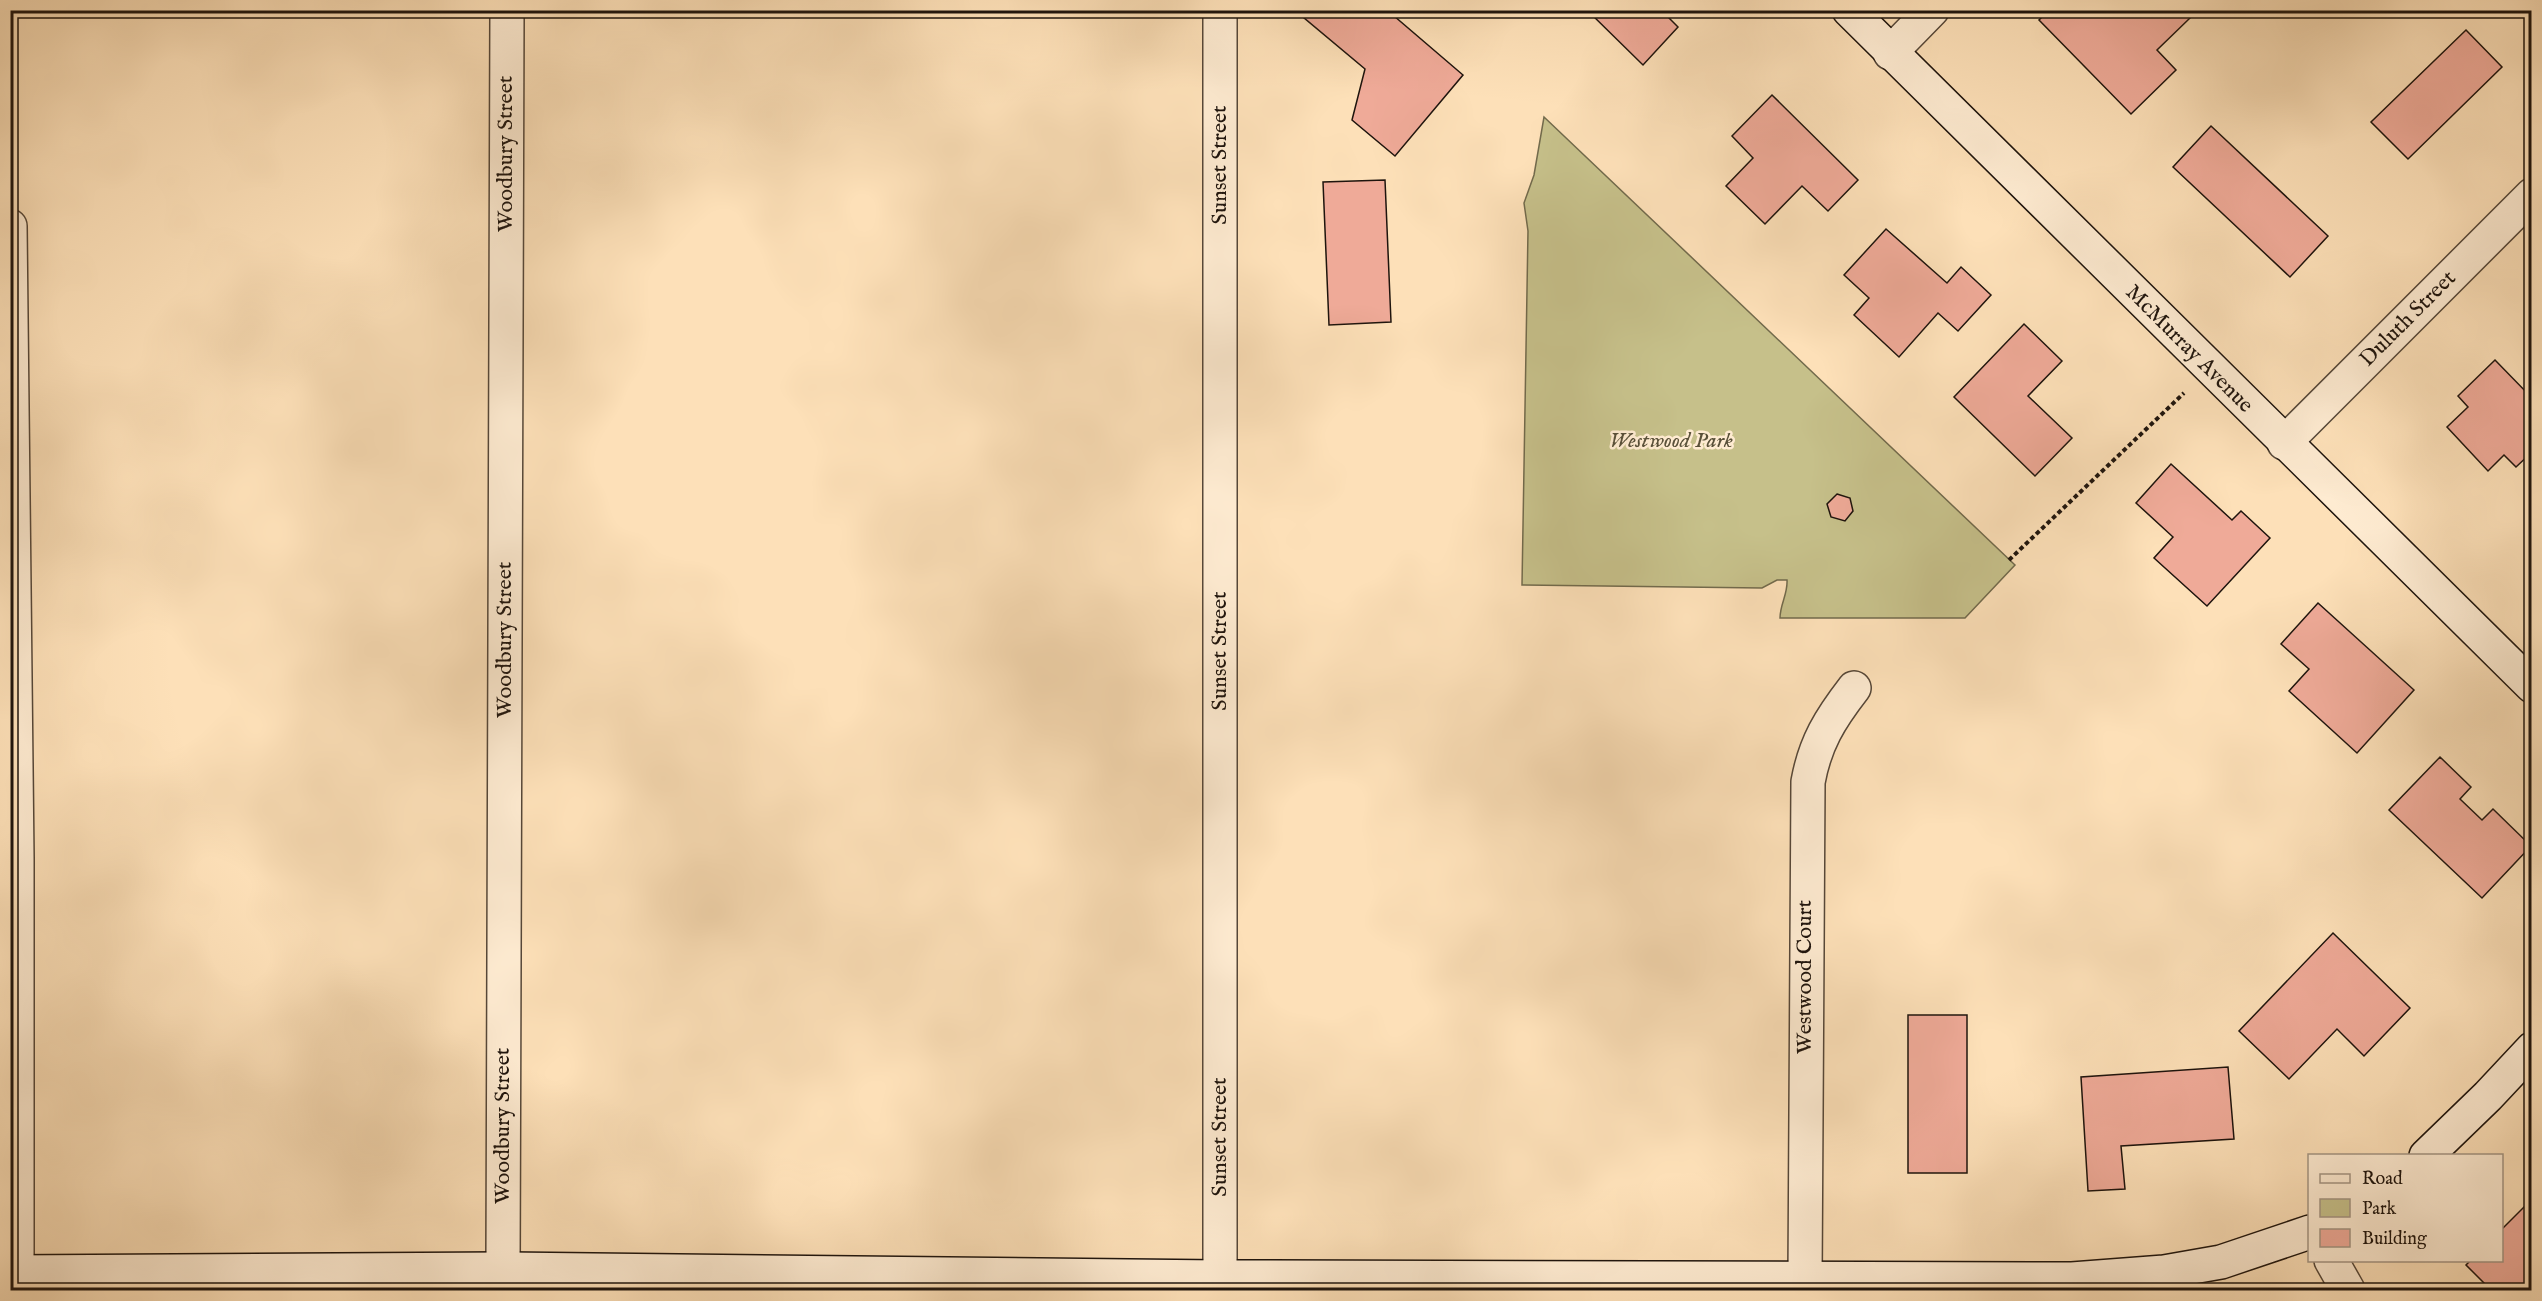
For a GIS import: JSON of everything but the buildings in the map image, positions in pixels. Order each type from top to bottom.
[{"type":"street","name":"Woodbury Street","points":[[503,1269],[507,10]]},
{"type":"street","name":"Sunset Street","points":[[1220,10],[1220,1283]]},
{"type":"street","name":"McMurray Avenue","points":[[1849,10],[2532,686]]},
{"type":"street","points":[[1890,53],[1932,10]]},
{"type":"street","name":"Duluth Street","points":[[2284,443],[2532,195]]},
{"type":"street","points":[[11,226],[15,1278],[503,1269],[1220,1283],[2072,1279],[2164,1272],[2221,1262],[2308,1233]]},
{"type":"street","name":"Westwood Court","points":[[1805,1279],[1808,782],[1820,738],[1854,688]]},
{"type":"street","points":[[2427,1154],[2488,1096],[2532,1049]]},
{"type":"street","points":[[2332,1262],[2348,1290]]},
{"type":"path","points":[[2009,560],[2184,393]]},
{"type":"green space","name":"Westwood Park","points":[[1544,117],[2015,565],[1965,618],[1780,618],[1787,580],[1777,580],[1762,588],[1522,585],[1528,231],[1524,203],[1534,175]]}]
